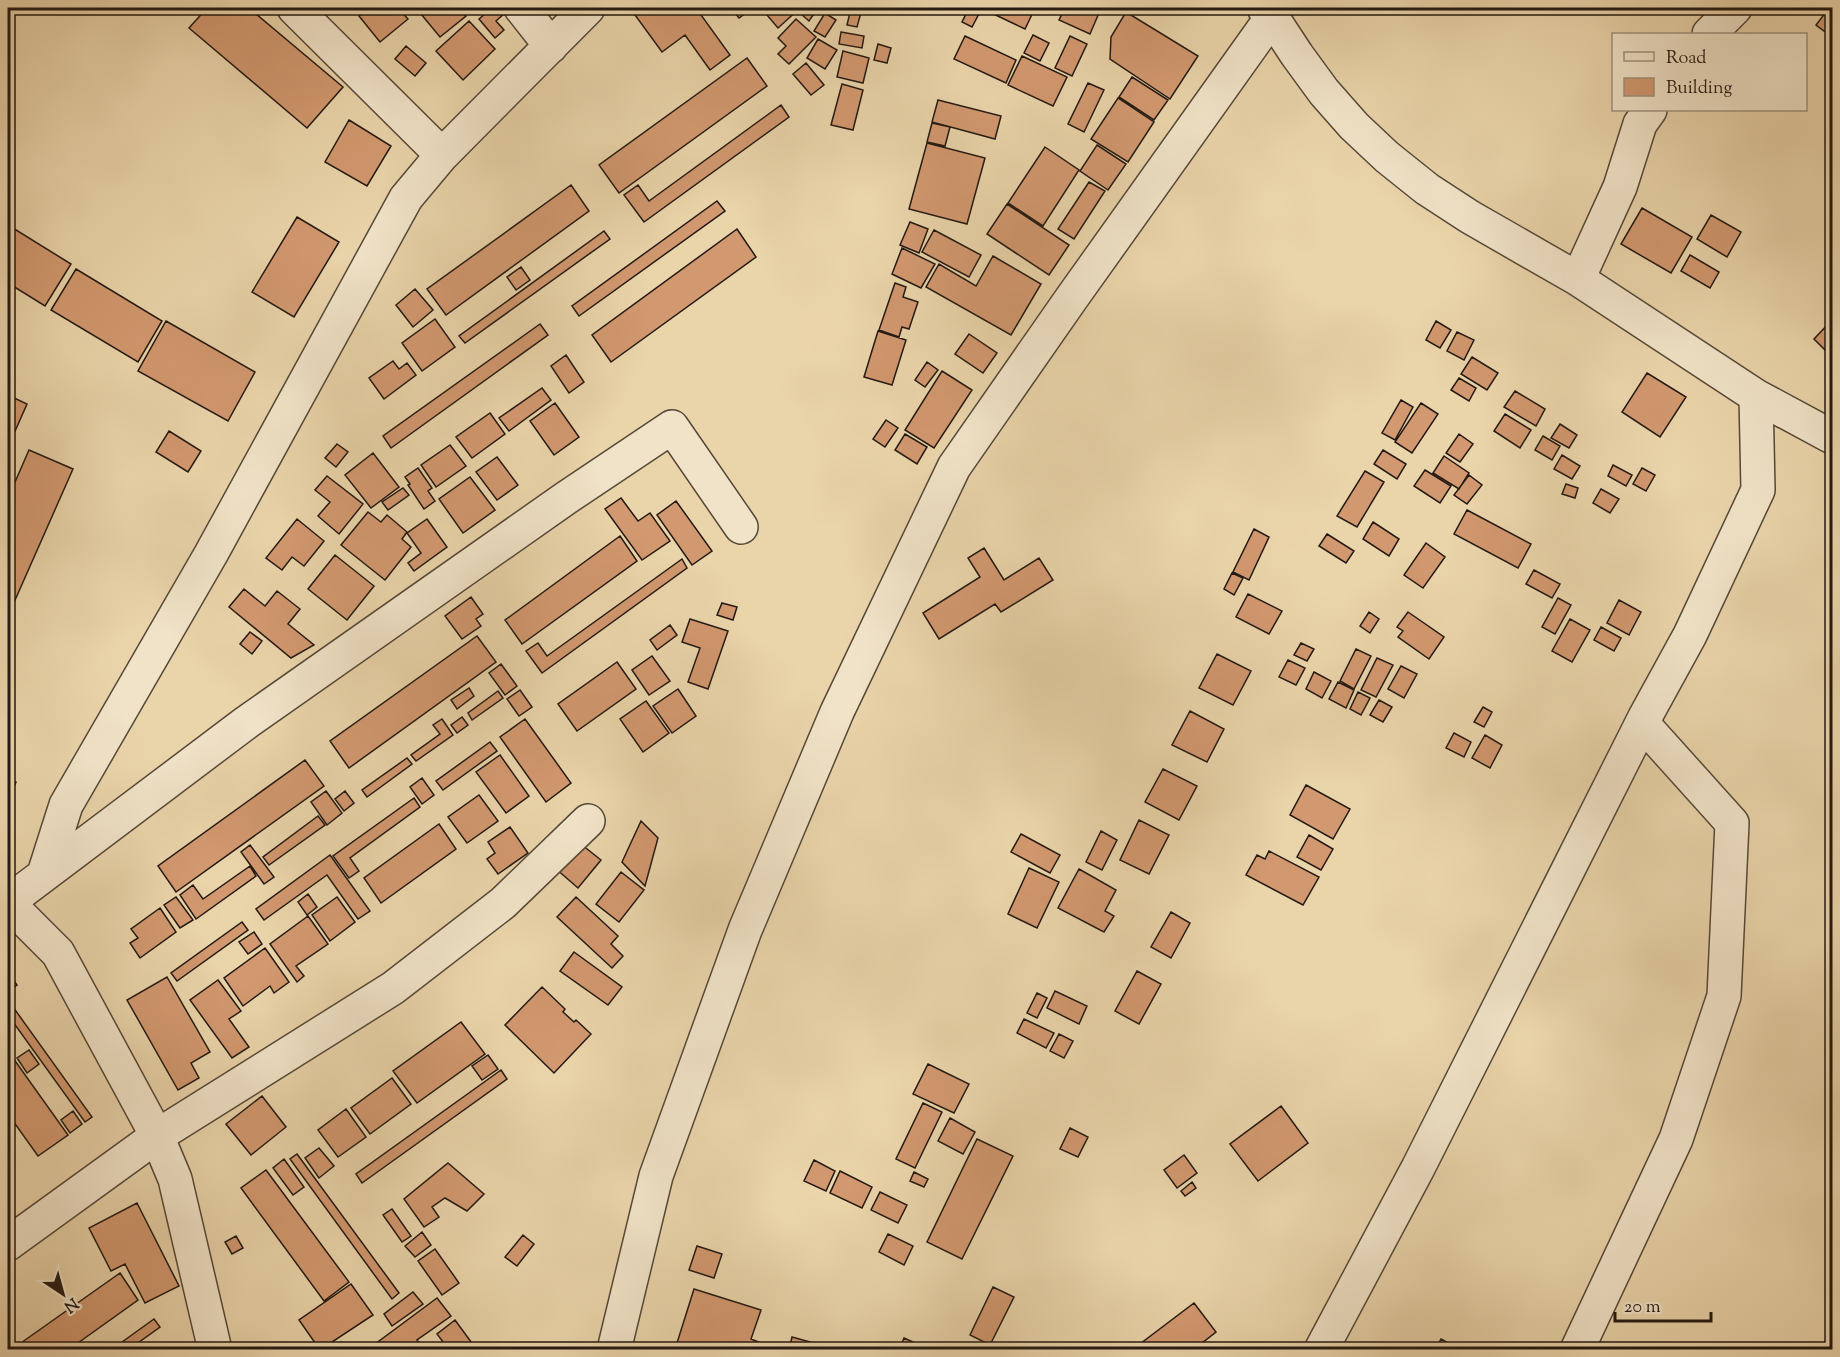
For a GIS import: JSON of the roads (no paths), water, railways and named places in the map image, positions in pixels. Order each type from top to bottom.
[{"type":"street","points":[[294,8],[442,155]]},
{"type":"street","points":[[521,8],[550,46]]},
{"type":"street","points":[[44,874],[66,805],[211,554],[406,198],[442,155],[588,8]]},
{"type":"street","points":[[1710,33],[1735,8]]},
{"type":"street","points":[[614,1350],[656,1176],[745,930],[837,712],[954,468],[1268,11],[1324,92],[1354,126],[1387,157],[1427,189],[1470,217],[1578,279],[1756,396],[1833,437]]},
{"type":"street","points":[[1578,279],[1620,187],[1640,124],[1649,111]]},
{"type":"street","points":[[1322,1350],[1418,1168],[1642,724],[1690,635],[1758,490],[1756,396]]},
{"type":"street","points":[[215,1350],[175,1179],[157,1136],[58,953],[8,903],[247,722],[672,427],[741,527]]},
{"type":"street","points":[[1577,1350],[1676,1139],[1724,996],[1732,823],[1642,724]]},
{"type":"street","points":[[8,1244],[157,1136],[393,988],[503,903],[588,821]]}]
